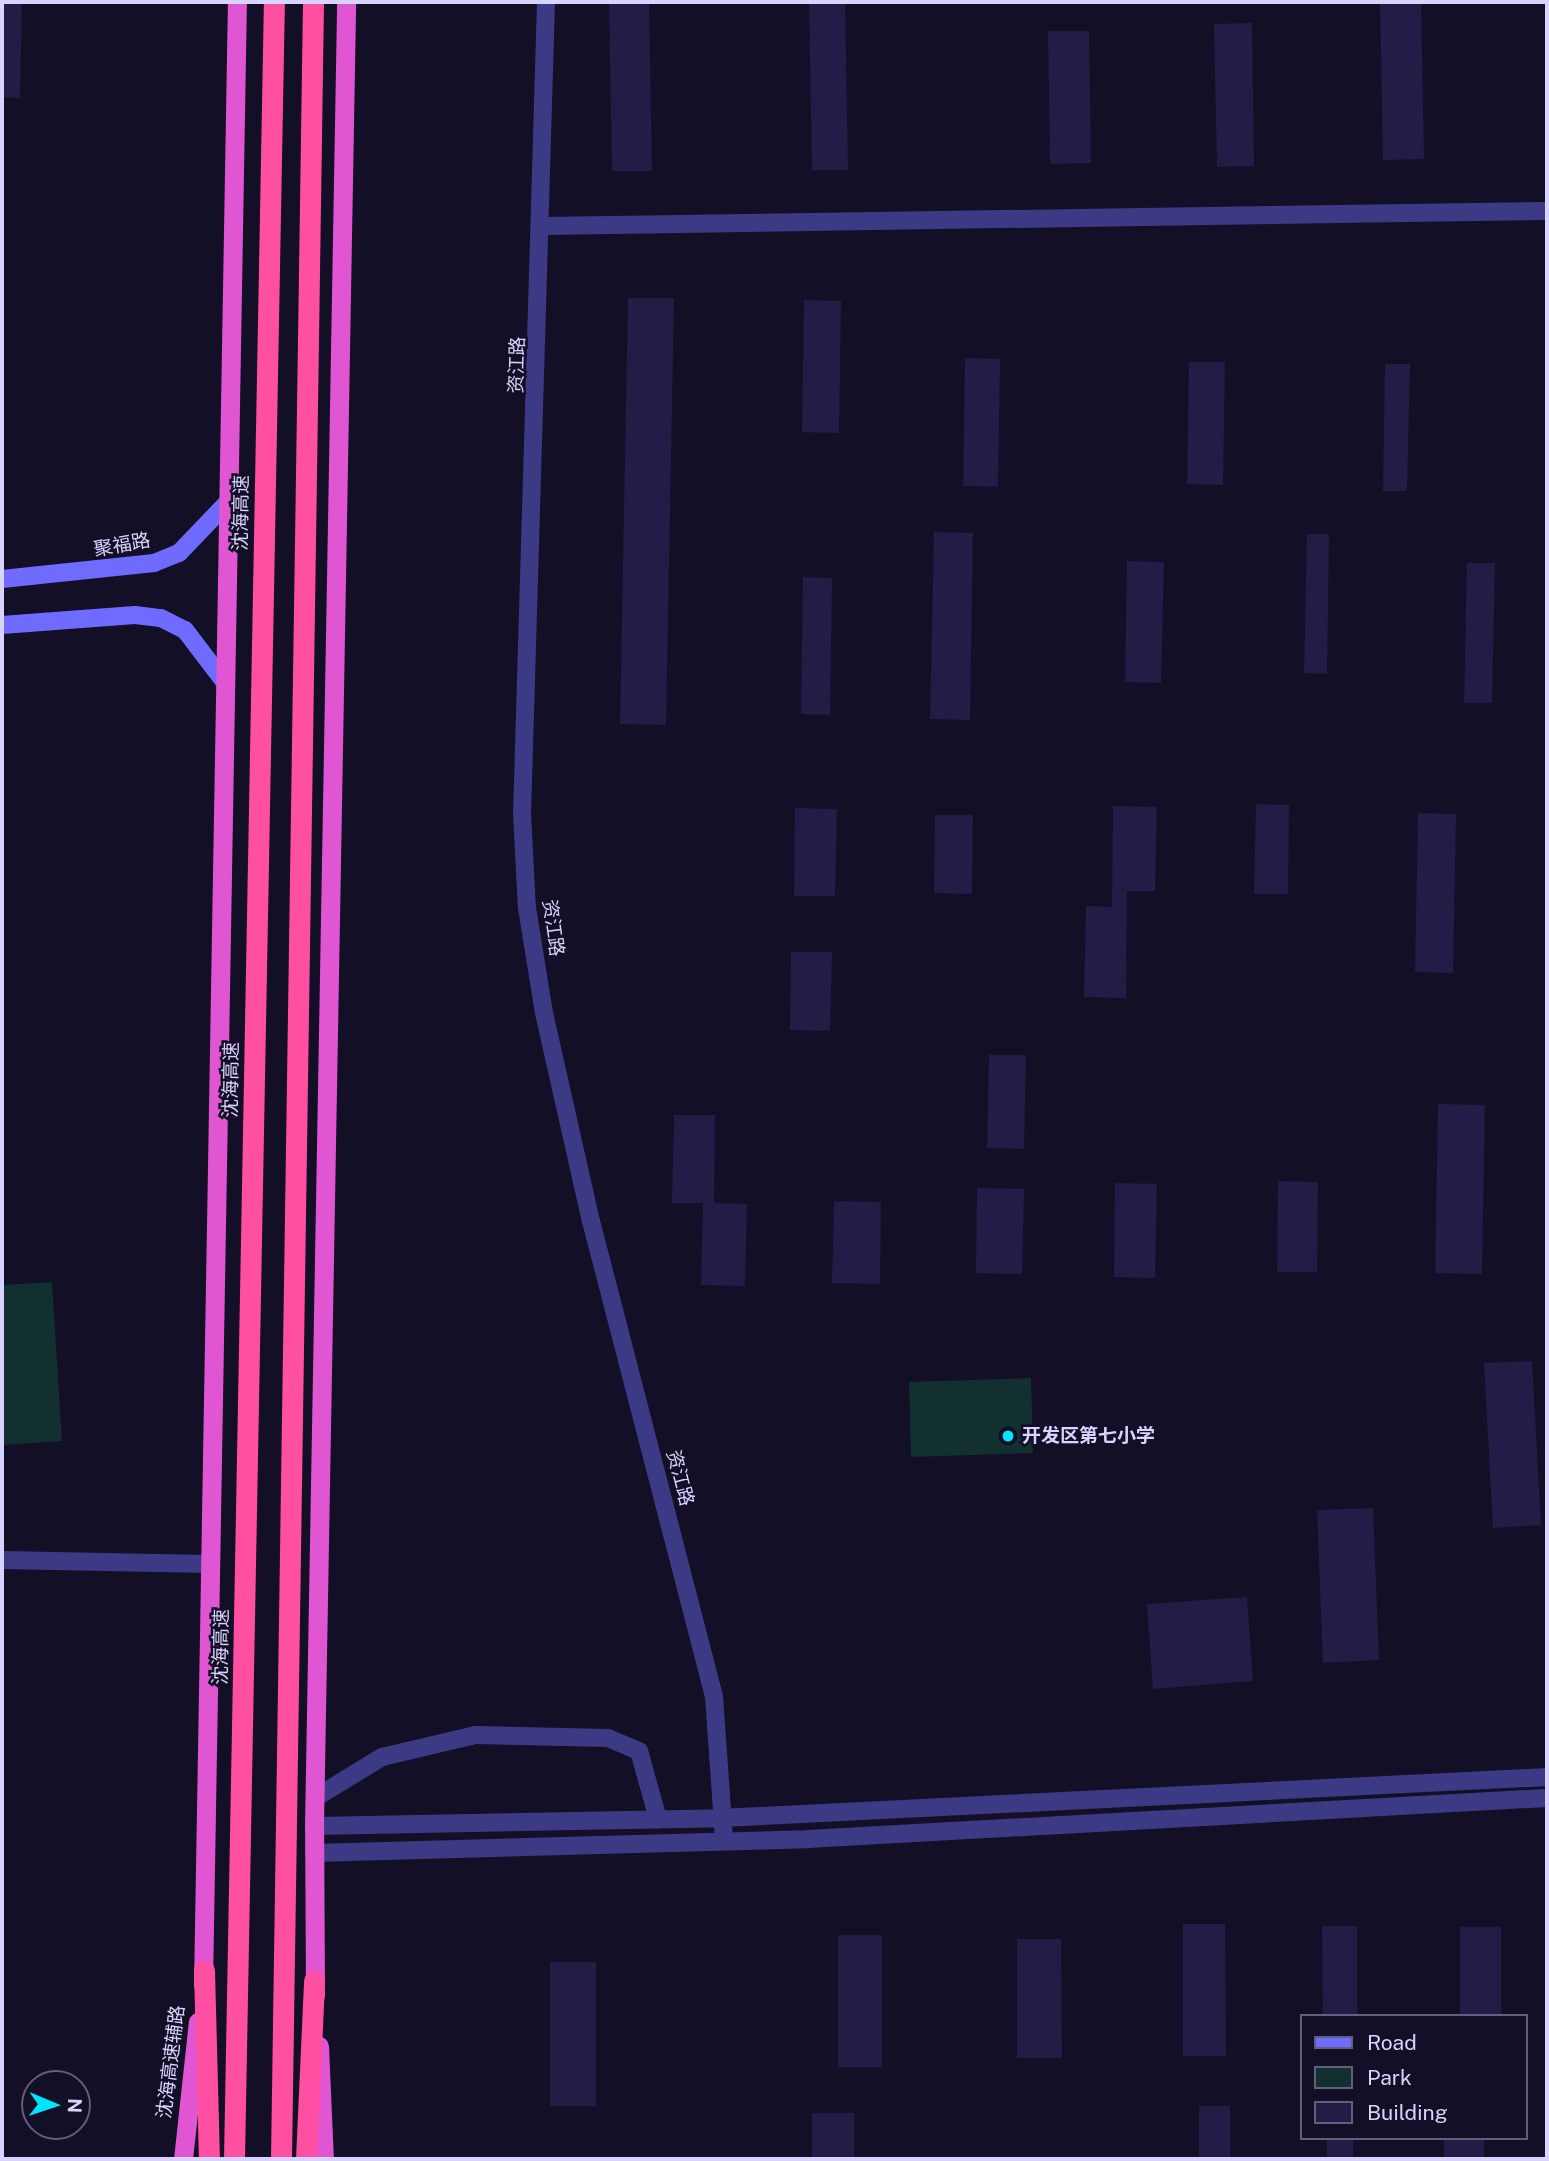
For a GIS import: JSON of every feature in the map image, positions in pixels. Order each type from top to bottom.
[{"type":"highway","name":"沈海高速辅路","points":[[183,2159],[204,1970],[223,680],[237,2]]},
{"type":"highway","name":"沈海高速","points":[[234,2159],[274,2]]},
{"type":"highway","points":[[281,2159],[313,2]]},
{"type":"highway","points":[[306,2159],[314,1980],[314,1826],[346,2]]},
{"type":"highway","points":[[204,1970],[209,2159]]},
{"type":"highway","points":[[314,1980],[324,2159]]},
{"type":"main road","name":"聚福路","points":[[2,579],[154,563],[179,552],[227,503]]},
{"type":"main road","points":[[2,625],[135,615],[161,618],[185,630],[223,680]]},
{"type":"street","name":"资江路","points":[[546,2],[543,226],[523,814],[527,908],[544,1013],[591,1221],[713,1696],[724,1840]]},
{"type":"street","points":[[543,226],[1547,211]]},
{"type":"street","points":[[2,1560],[209,1564]]},
{"type":"street","points":[[315,1798],[382,1757],[475,1735],[608,1738],[639,1751],[658,1819]]},
{"type":"street","points":[[314,1826],[721,1818],[1547,1777]]},
{"type":"street","points":[[314,1853],[724,1840],[1547,1798]]},
{"type":"green space","points":[[52,1282],[62,1441],[2,1445],[2,1285]]},
{"type":"green space","points":[[1031,1378],[1033,1453],[911,1457],[909,1382]]},
{"type":"building","points":[[2,2],[22,2],[20,98],[2,97]]},
{"type":"building","points":[[609,2],[649,2],[652,171],[612,171]]},
{"type":"building","points":[[809,2],[845,2],[848,170],[812,170]]},
{"type":"building","points":[[1380,2],[1421,2],[1424,159],[1383,160]]},
{"type":"building","points":[[1252,23],[1254,166],[1217,167],[1214,24]]},
{"type":"building","points":[[1048,31],[1089,31],[1091,163],[1050,164]]},
{"type":"building","points":[[628,298],[674,298],[666,725],[620,724]]},
{"type":"building","points":[[804,300],[841,301],[839,433],[802,432]]},
{"type":"building","points":[[965,358],[1000,359],[998,487],[963,486]]},
{"type":"building","points":[[1189,362],[1225,362],[1223,485],[1187,484]]},
{"type":"building","points":[[1385,364],[1410,364],[1407,491],[1383,491]]},
{"type":"building","points":[[934,532],[973,533],[970,720],[930,719]]},
{"type":"building","points":[[1307,534],[1329,534],[1327,674],[1304,673]]},
{"type":"building","points":[[1127,561],[1164,562],[1161,683],[1125,682]]},
{"type":"building","points":[[1467,563],[1495,563],[1492,703],[1464,703]]},
{"type":"building","points":[[803,577],[832,578],[830,715],[801,714]]},
{"type":"building","points":[[1256,804],[1289,805],[1288,894],[1254,894]]},
{"type":"building","points":[[1113,806],[1157,807],[1155,891],[1127,891],[1126,998],[1084,997],[1086,906],[1112,907]]},
{"type":"building","points":[[795,808],[837,809],[835,896],[794,896]]},
{"type":"building","points":[[1418,813],[1456,814],[1453,973],[1415,972]]},
{"type":"building","points":[[935,815],[973,815],[972,894],[934,893]]},
{"type":"building","points":[[791,952],[832,952],[830,1031],[790,1030]]},
{"type":"building","points":[[989,1055],[1026,1055],[1024,1149],[987,1148]]},
{"type":"building","points":[[1438,1104],[1485,1105],[1482,1274],[1435,1273]]},
{"type":"building","points":[[674,1115],[715,1115],[714,1203],[747,1204],[745,1286],[701,1285],[703,1203],[672,1203]]},
{"type":"building","points":[[1278,1181],[1318,1182],[1317,1272],[1277,1272]]},
{"type":"building","points":[[1115,1183],[1157,1184],[1155,1278],[1114,1277]]},
{"type":"building","points":[[977,1188],[1024,1189],[1022,1274],[976,1273]]},
{"type":"building","points":[[834,1201],[881,1202],[880,1284],[832,1283]]},
{"type":"building","points":[[1532,1361],[1541,1525],[1493,1528],[1484,1363]]},
{"type":"building","points":[[1373,1508],[1379,1660],[1323,1663],[1317,1510]]},
{"type":"building","points":[[1247,1597],[1253,1681],[1153,1689],[1147,1604]]},
{"type":"building","points":[[1183,1924],[1225,1924],[1226,2056],[1183,2056]]},
{"type":"building","points":[[1322,1926],[1357,1926],[1357,2014],[1323,2014]]},
{"type":"building","points":[[1460,1927],[1501,1927],[1501,2014],[1460,2014]]},
{"type":"building","points":[[838,1935],[882,1935],[882,2067],[838,2067]]},
{"type":"building","points":[[1017,1939],[1061,1939],[1062,2058],[1017,2058]]},
{"type":"building","points":[[550,1962],[596,1962],[596,2106],[550,2106]]},
{"type":"building","points":[[1199,2106],[1230,2106],[1230,2159],[1199,2159]]},
{"type":"building","points":[[812,2113],[854,2113],[854,2159],[812,2159]]},
{"type":"building","points":[[1327,2140],[1353,2140],[1353,2159],[1327,2159]]},
{"type":"building","points":[[1444,2140],[1484,2140],[1484,2159],[1444,2159]]},
{"type":"place","name":"开发区第七小学","points":[[1008,1436]]}]
